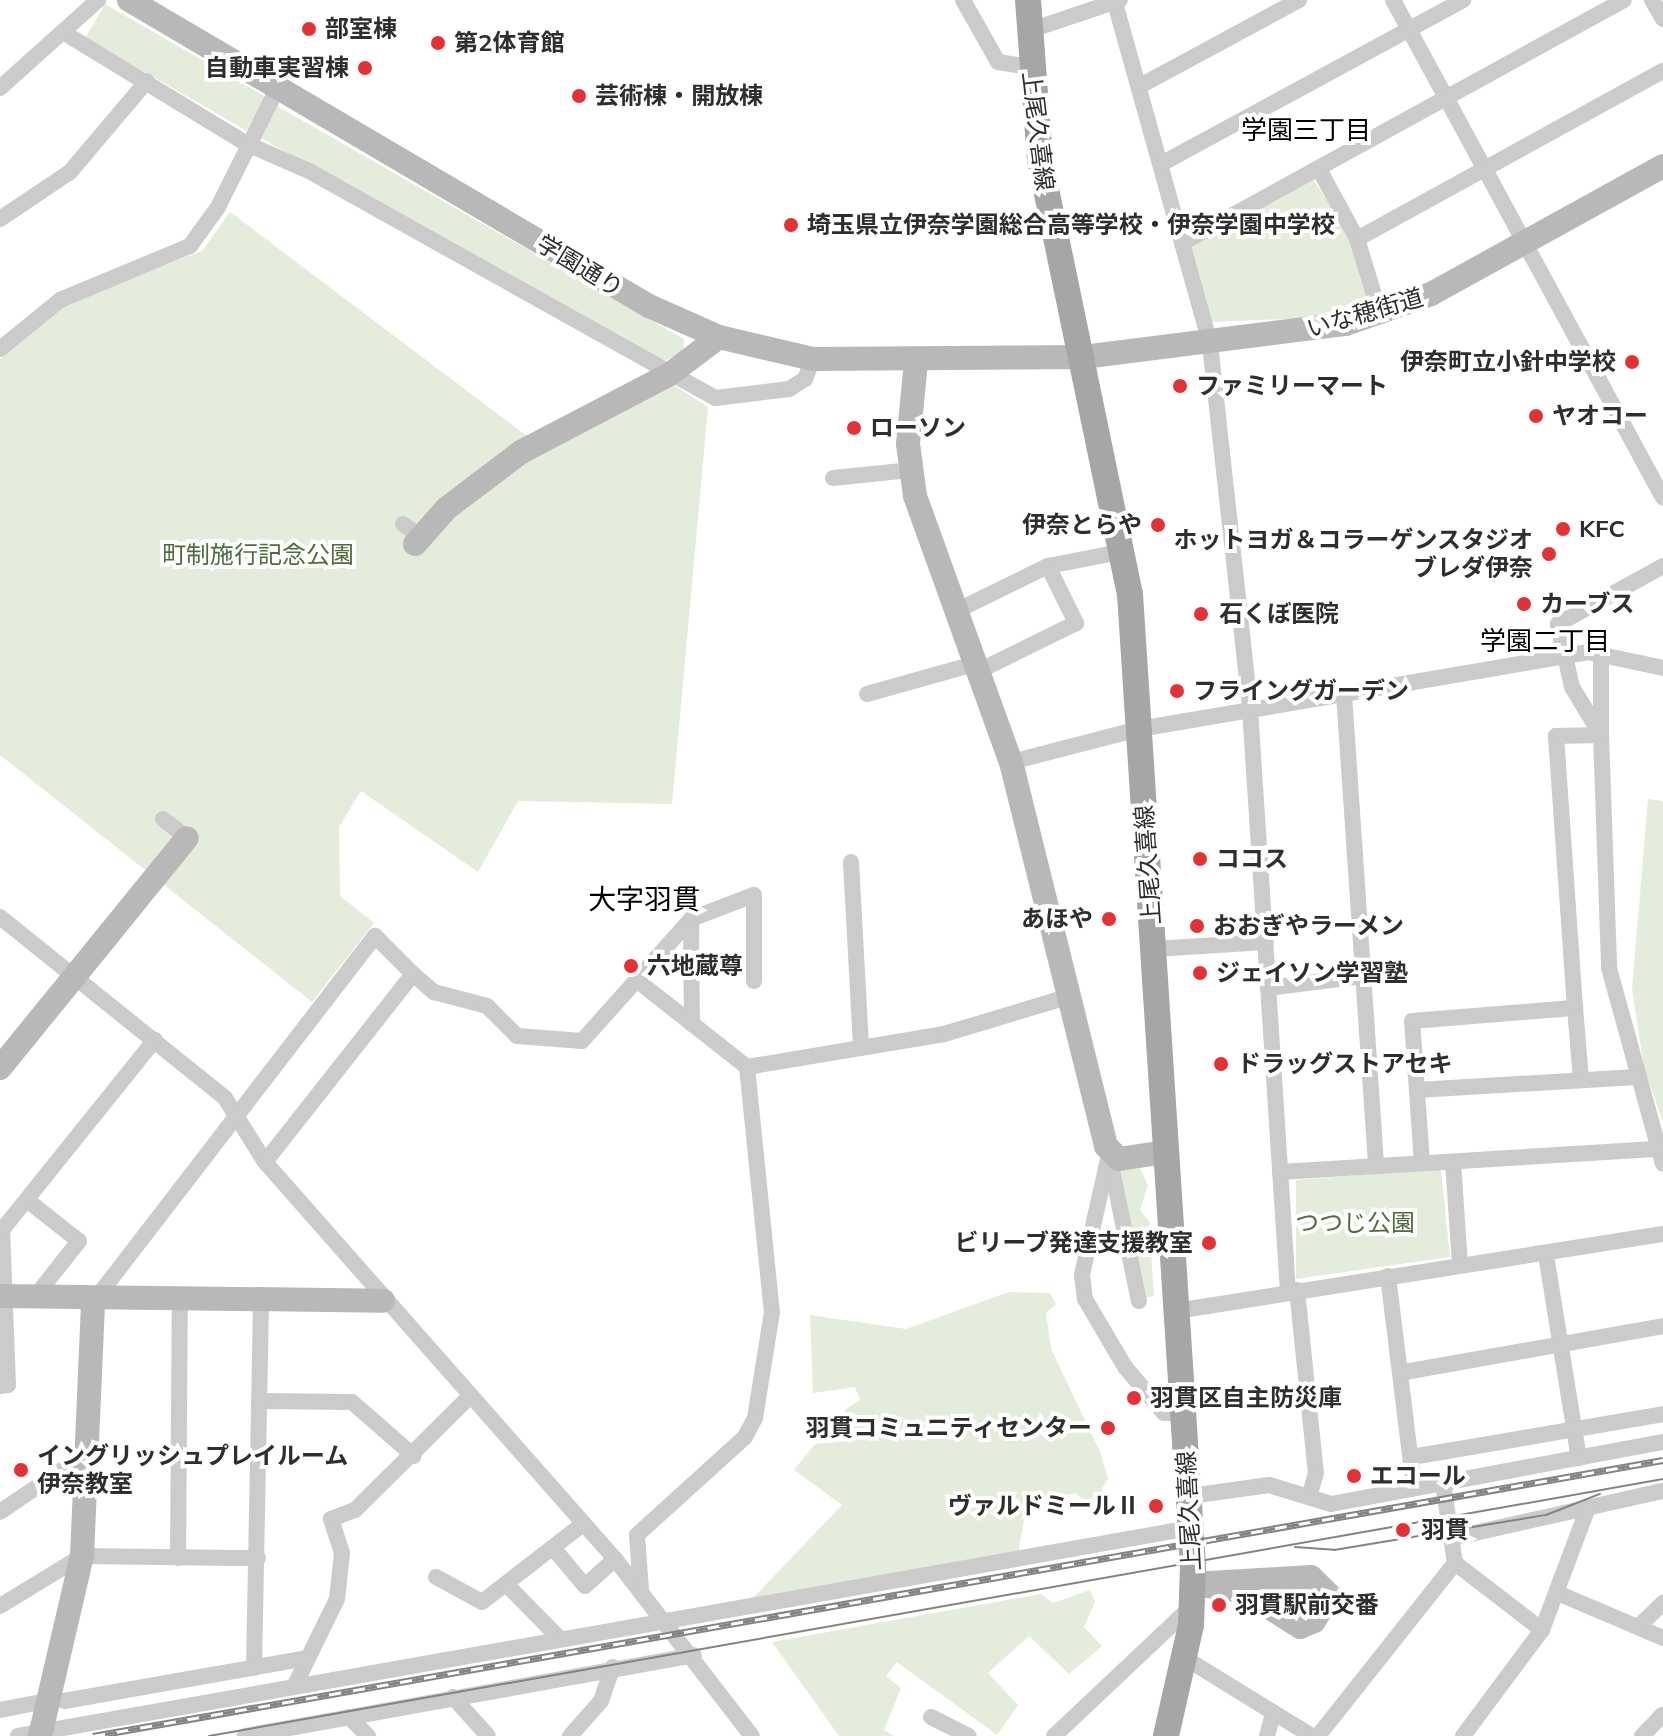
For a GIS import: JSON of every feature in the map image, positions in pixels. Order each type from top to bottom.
[{"type":"main road","name":"上尾久喜線","points":[[1028,0],[1030,67],[1046,198],[1125,551],[1190,1496],[1193,1594],[1185,1658],[1166,1736]]},
{"type":"street","points":[[0,88],[66,34],[98,0]]},
{"type":"street","name":"学園通り","points":[[129,0],[279,85],[615,288],[719,337],[813,359],[916,362],[1083,357]]},
{"type":"street","points":[[963,0],[998,62],[1030,67]]},
{"type":"street","points":[[1140,86],[1299,0]]},
{"type":"street","points":[[1393,0],[1449,98],[1663,498]]},
{"type":"street","points":[[1161,164],[1463,0]]},
{"type":"street","points":[[1182,243],[1624,0]]},
{"type":"street","points":[[1652,0],[1663,19]]},
{"type":"street","points":[[1028,31],[1118,1],[1210,344],[1250,709],[1280,1172],[1316,1473],[1309,1497]]},
{"type":"street","points":[[66,34],[247,144],[309,171],[715,398],[789,389],[805,379],[813,359]]},
{"type":"street","points":[[1357,239],[1663,71]]},
{"type":"street","points":[[0,219],[70,172],[147,81]]},
{"type":"street","points":[[0,349],[60,300],[190,246],[279,85]]},
{"type":"street","name":"いな穂街道","points":[[1083,357],[1210,344],[1380,314],[1527,243],[1663,166]]},
{"type":"street","points":[[1319,169],[1357,239],[1380,314]]},
{"type":"street","points":[[413,535],[521,452],[670,374],[719,337]]},
{"type":"street","points":[[916,362],[910,470],[954,612],[1011,762],[1109,1155],[1139,1301]]},
{"type":"street","points":[[833,478],[910,470]]},
{"type":"street","points":[[954,612],[1048,566],[1125,551]]},
{"type":"street","points":[[867,694],[975,668],[1076,623],[1048,566]]},
{"type":"street","points":[[1601,735],[1572,687],[1558,624],[1663,566]]},
{"type":"street","points":[[1011,762],[1139,729],[1564,656],[1601,655],[1663,668]]},
{"type":"street","points":[[1280,1172],[1422,1163],[1661,1157],[1609,968],[1601,655]]},
{"type":"street","points":[[1344,694],[1376,1166]]},
{"type":"street","points":[[1581,1079],[1556,736],[1601,735]]},
{"type":"street","points":[[0,1068],[72,975],[187,838],[163,819]]},
{"type":"street","points":[[851,862],[861,1048]]},
{"type":"street","points":[[754,981],[754,895],[691,919],[639,982],[582,1041],[517,1036],[487,1006],[434,992],[375,936],[93,1302],[90,1451],[82,1556],[33,1735],[1191,1528]]},
{"type":"street","points":[[0,917],[155,1040],[237,1114],[265,1162],[383,1301],[615,1559],[694,1655],[752,1736]]},
{"type":"street","points":[[691,919],[692,1024]]},
{"type":"street","points":[[1154,949],[1266,942]]},
{"type":"street","points":[[265,1162],[413,974]]},
{"type":"street","points":[[1268,988],[1363,976]]},
{"type":"street","points":[[639,982],[747,1067],[772,1312],[755,1418],[745,1437],[637,1535],[641,1590]]},
{"type":"street","points":[[747,1067],[944,1034],[1071,996]]},
{"type":"street","points":[[1422,1163],[1412,1021],[1575,1008]]},
{"type":"street","points":[[0,1386],[8,1385],[2,1230],[155,1040]]},
{"type":"street","points":[[1417,1090],[1637,1077]]},
{"type":"street","points":[[1109,1155],[1166,1152]]},
{"type":"street","points":[[1109,1155],[1082,1275],[1085,1299],[1125,1367],[1164,1413],[1182,1413]]},
{"type":"street","points":[[1453,1162],[1460,1264]]},
{"type":"street","points":[[27,1200],[79,1241],[34,1298]]},
{"type":"street","points":[[1176,1311],[1460,1264],[1546,1255],[1663,1234]]},
{"type":"street","points":[[1546,1255],[1579,1458]]},
{"type":"street","points":[[1388,1276],[1405,1372],[1414,1488]]},
{"type":"street","points":[[3,1296],[93,1302],[261,1304],[383,1301]]},
{"type":"street","points":[[178,1558],[180,1303]]},
{"type":"street","points":[[254,1668],[261,1304]]},
{"type":"street","points":[[1405,1372],[1561,1348],[1663,1326]]},
{"type":"street","points":[[294,1687],[337,1599],[342,1553],[331,1519],[355,1510],[414,1456],[469,1397]]},
{"type":"street","points":[[259,1401],[352,1402],[414,1456]]},
{"type":"street","points":[[1412,1457],[1663,1414]]},
{"type":"street","points":[[1190,1496],[1269,1485],[1331,1504],[1663,1442]]},
{"type":"street","points":[[0,1512],[90,1451]]},
{"type":"street","points":[[1443,1484],[1455,1563],[1542,1630]]},
{"type":"street","points":[[1452,1538],[1663,1491]]},
{"type":"street","points":[[1463,1736],[1542,1630],[1560,1594],[1587,1510]]},
{"type":"street","points":[[436,1577],[482,1602],[583,1524]]},
{"type":"street","points":[[554,1549],[585,1586],[615,1559]]},
{"type":"street","points":[[0,1606],[82,1556],[258,1558]]},
{"type":"street","points":[[1185,1658],[1315,1736],[1455,1563]]},
{"type":"street","points":[[1054,1736],[1193,1594],[1285,1578],[1325,1584],[1327,1604],[1300,1627],[1238,1589],[1193,1594]]},
{"type":"street","points":[[1266,1606],[1285,1578]]},
{"type":"street","points":[[506,1584],[560,1639]]},
{"type":"street","points":[[1560,1594],[1663,1638]]},
{"type":"street","points":[[1638,1627],[1663,1603]]},
{"type":"street","points":[[245,1736],[613,1667],[694,1655]]},
{"type":"street","points":[[64,1701],[308,1658]]},
{"type":"street","points":[[570,1736],[601,1701],[613,1667]]},
{"type":"street","points":[[114,1692],[116,1719]]},
{"type":"street","points":[[453,1697],[488,1736]]},
{"type":"street","points":[[0,1710],[37,1703]]},
{"type":"street","points":[[1267,1736],[1273,1713]]},
{"type":"street","points":[[1642,1736],[1663,1714]]},
{"type":"street","points":[[349,1717],[368,1736]]},
{"type":"street","points":[[931,1717],[969,1736]]},
{"type":"green space","points":[[105,4],[266,97],[247,131],[86,38]]},
{"type":"green space","points":[[277,106],[684,339],[683,352],[662,362],[259,137]]},
{"type":"green space","points":[[1313,179],[1355,243],[1369,301],[1312,318],[1209,322],[1189,251],[1194,244]]},
{"type":"green space","name":"町制施行記念公園","points":[[230,212],[544,449],[672,384],[708,407],[672,804],[518,801],[478,872],[361,791],[339,827],[340,896],[374,923],[312,1002],[0,755],[0,359],[71,301],[202,251]]},
{"type":"green space","points":[[1648,799],[1663,801],[1663,1122],[1644,1068],[1632,989]]},
{"type":"green space","points":[[1140,1168],[1148,1185],[1140,1210],[1149,1221],[1154,1296],[1143,1298],[1117,1170]]},
{"type":"green space","name":"つつじ公園","points":[[1441,1169],[1450,1257],[1296,1279],[1296,1180]]},
{"type":"green space","points":[[1009,1292],[1050,1293],[1056,1304],[1046,1313],[1051,1349],[1101,1454],[1108,1479],[1102,1489],[1114,1508],[1098,1512],[1075,1493],[1027,1504],[1018,1553],[752,1599],[842,1505],[794,1470],[815,1444],[860,1440],[843,1422],[846,1409],[860,1400],[855,1387],[813,1393],[810,1315],[906,1329]]},
{"type":"green space","points":[[1090,1590],[1095,1602],[1084,1627],[1102,1646],[1069,1674],[1029,1636],[988,1673],[1018,1705],[997,1735],[897,1662],[886,1676],[901,1688],[884,1730],[894,1736],[839,1736],[772,1642],[1041,1594],[1053,1603]]},
{"type":"tram line","points":[[209,1736],[1663,1479]]},
{"type":"tram line","points":[[1295,1547],[1334,1550],[1546,1515],[1600,1494]]},
{"type":"railway","points":[[93,1736],[1663,1460]]},
{"type":"place","name":"部室棟","points":[[309,29]]},
{"type":"place","name":"第2体育館","points":[[438,43]]},
{"type":"place","name":"自動車実習棟","points":[[365,68]]},
{"type":"place","name":"芸術棟・開放棟","points":[[579,96]]},
{"type":"place","name":"埼玉県立伊奈学園総合高等学校・伊奈学園中学校","points":[[791,225]]},
{"type":"place","name":"伊奈町立小針中学校","points":[[1632,362]]},
{"type":"place","name":"ファミリーマート","points":[[1180,386]]},
{"type":"place","name":"ヤオコー","points":[[1536,416]]},
{"type":"place","name":"ローソン","points":[[854,428]]},
{"type":"place","name":"伊奈とらや","points":[[1158,525]]},
{"type":"place","name":"KFC","points":[[1563,529]]},
{"type":"place","name":"ホットヨガ＆コラーゲンスタジオ ブレダ伊奈","points":[[1549,554]]},
{"type":"place","name":"カーブス","points":[[1524,604]]},
{"type":"place","name":"石くぼ医院","points":[[1201,614]]},
{"type":"place","name":"フライングガーデン","points":[[1177,691]]},
{"type":"place","name":"ココス","points":[[1200,859]]},
{"type":"place","name":"あほや","points":[[1109,919]]},
{"type":"place","name":"おおぎやラーメン","points":[[1197,926]]},
{"type":"place","name":"六地蔵尊","points":[[631,966]]},
{"type":"place","name":"ジェイソン学習塾","points":[[1200,973]]},
{"type":"place","name":"ドラッグストアセキ","points":[[1221,1064]]},
{"type":"place","name":"ビリーブ発達支援教室","points":[[1209,1243]]},
{"type":"place","name":"羽貫区自主防災庫","points":[[1134,1398]]},
{"type":"place","name":"羽貫コミュニティセンター","points":[[1108,1428]]},
{"type":"place","name":"イングリッシュプレイルーム 伊奈教室","points":[[21,1470]]},
{"type":"place","name":"エコール","points":[[1354,1476]]},
{"type":"place","name":"ヴァルドミールⅡ","points":[[1156,1506]]},
{"type":"place","name":"羽貫","points":[[1403,1530]]},
{"type":"place","name":"羽貫駅前交番","points":[[1219,1605]]},
{"type":"district","name":"学園三丁目","points":[[1306,130]]},
{"type":"district","name":"学園二丁目","points":[[1545,641]]},
{"type":"district","name":"大字羽貫","points":[[644,899]]}]
